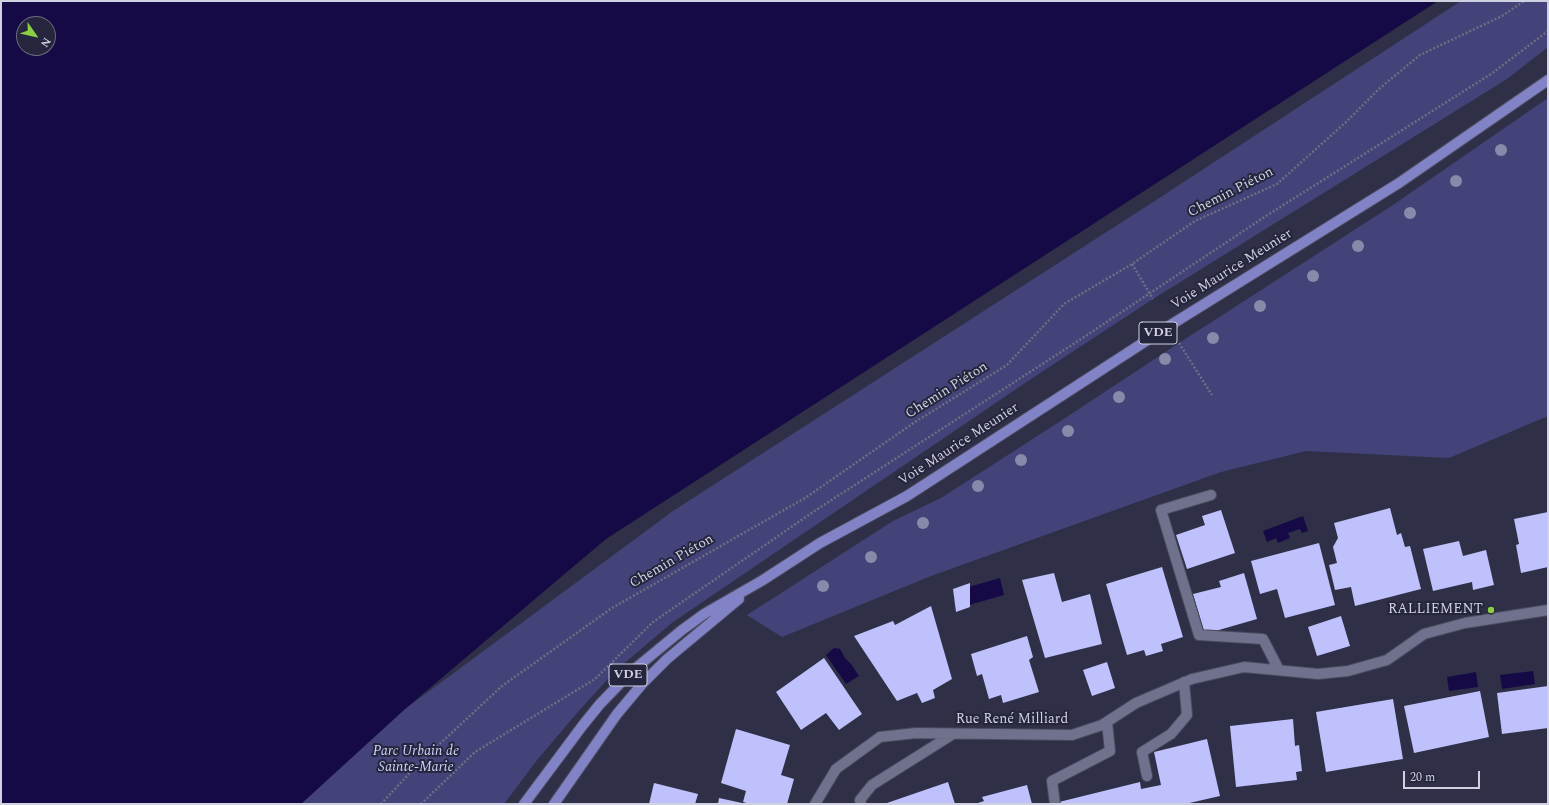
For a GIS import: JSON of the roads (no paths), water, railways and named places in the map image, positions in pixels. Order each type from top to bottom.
[{"type":"main road","name":"Voie Maurice Meunier","points":[[524,804],[583,724],[600,704],[631,672],[704,614],[763,580],[820,543],[907,496],[1169,326],[1399,184],[1548,80]]},
{"type":"main road","name":"Voie Maurice Meunier","points":[[554,804],[617,714],[643,683],[682,646],[763,580]]},
{"type":"street","points":[[1211,495],[1161,510],[1199,635],[1263,639],[1279,670]]},
{"type":"street","name":"Rue René Milliard","points":[[815,804],[836,769],[880,737],[916,733],[1072,735],[1102,725],[1136,703],[1192,679],[1244,666],[1318,674],[1348,671],[1387,660],[1424,634],[1465,623],[1548,610]]},
{"type":"street","points":[[1147,776],[1142,752],[1171,734],[1187,715],[1184,682]]},
{"type":"street","points":[[1055,804],[1052,781],[1110,751],[1107,722]]},
{"type":"street","points":[[861,804],[860,800],[872,785],[953,734]]},
{"type":"place","name":"RALLIEMENT","points":[[1491,610]]},
{"type":"park label","name":"Parc Urbain de Sainte-Marie","points":[[416,760]]}]
